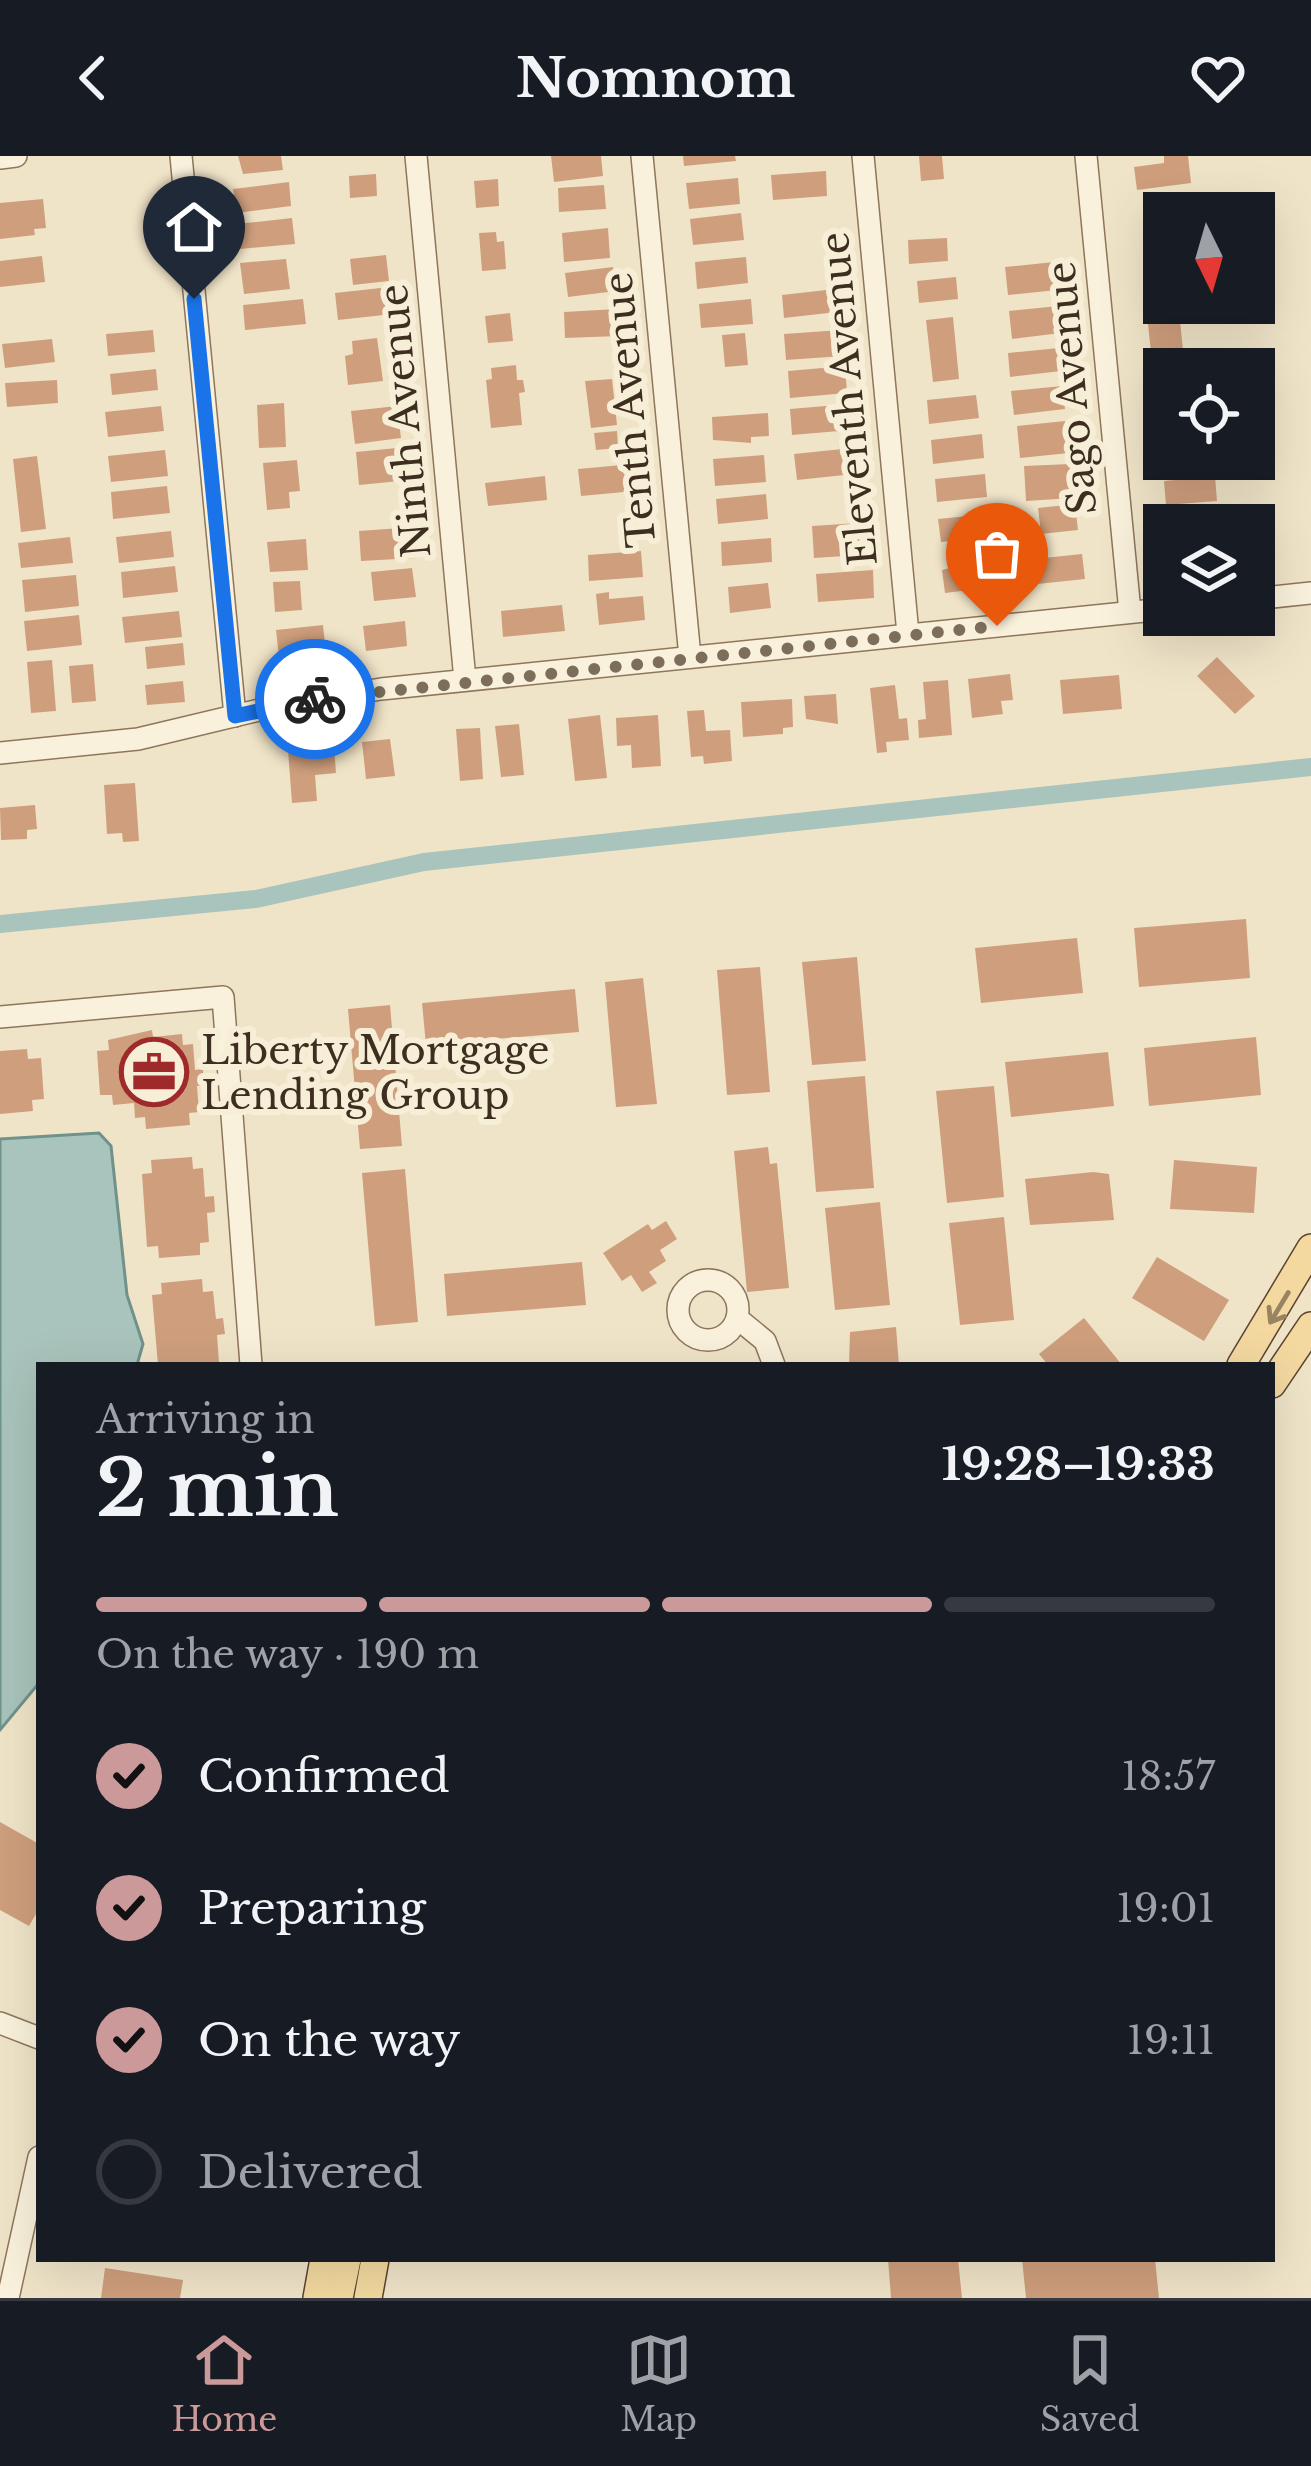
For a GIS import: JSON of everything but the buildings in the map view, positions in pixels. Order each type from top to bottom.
[{"type":"main road","points":[[1243,1362],[1311,1248]]},
{"type":"main road","points":[[1275,1380],[1311,1326]]},
{"type":"main road","points":[[316,2298],[323,2262]]},
{"type":"main road","points":[[339,2298],[345,2262]]},
{"type":"main road","points":[[368,2298],[374,2262]]},
{"type":"street","points":[[0,158],[16,156]]},
{"type":"street","points":[[181,156],[235,716]]},
{"type":"street","name":"Ninth Avenue","points":[[416,156],[465,680]]},
{"type":"street","name":"Tenth Avenue","points":[[642,156],[690,657]]},
{"type":"street","name":"Eleventh Avenue","points":[[863,156],[908,634]]},
{"type":"street","name":"Sago Avenue","points":[[1086,156],[1130,612]]},
{"type":"street","points":[[1275,596],[1311,592]]},
{"type":"street","points":[[0,753],[138,739],[280,704],[465,680],[1143,611]]},
{"type":"street","points":[[0,1017],[223,997],[251,1362]]},
{"type":"street","points":[[737,1318],[765,1341],[772,1362]]},
{"type":"street","points":[[0,2023],[36,2037]]},
{"type":"street","points":[[8,2298],[36,2171]]},
{"type":"water","points":[[99,1133],[111,1146],[127,1295],[143,1344],[138,1362],[36,1362],[36,1687],[0,1730],[0,1139]]},
{"type":"waterway","points":[[0,924],[256,899],[424,862],[1311,767]]},
{"type":"way so far","points":[[315,699],[997,626]]},
{"type":"place","name":"Liberty Mortgage Lending Group","points":[[154,1072]]},
{"type":"route","points":[[194,299],[235,716],[315,699]]}]
